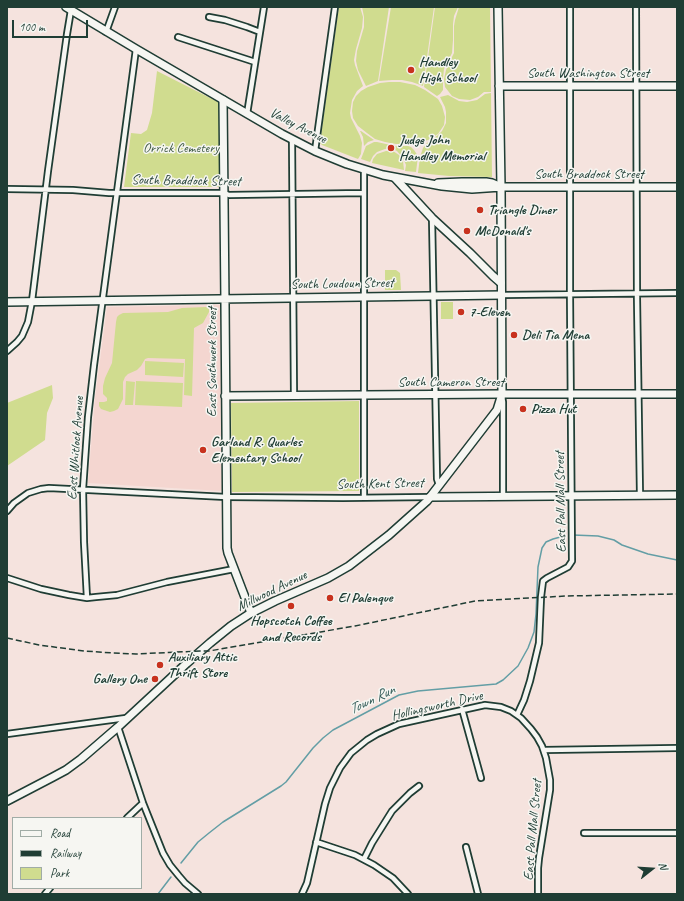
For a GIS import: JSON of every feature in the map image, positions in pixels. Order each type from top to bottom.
[{"type":"street","points":[[106,32],[115,7]]},
{"type":"street","points":[[247,114],[264,7]]},
{"type":"street","points":[[316,151],[334,7]]},
{"type":"street","points":[[498,7],[503,496]]},
{"type":"street","name":"East Pall Mall Street","points":[[538,894],[539,858],[550,790],[549,769],[544,750],[537,737],[517,715],[530,681],[539,643],[543,581],[568,567],[572,561],[570,7]]},
{"type":"street","points":[[636,7],[636,187],[640,495]]},
{"type":"street","points":[[7,351],[17,342],[25,329],[28,322],[32,301],[67,34],[68,9]]},
{"type":"street","name":"Valley Avenue","points":[[68,9],[292,139],[316,151],[364,170],[394,178]]},
{"type":"street","points":[[209,17],[225,20],[260,32]]},
{"type":"street","points":[[178,37],[255,62]]},
{"type":"street","name":"East Whitlock Avenue","points":[[87,598],[83,489],[88,417],[136,49]]},
{"type":"street","name":"South Washington Street","points":[[499,86],[677,86]]},
{"type":"street","name":"East Southwerk Street","points":[[223,100],[227,548],[251,613]]},
{"type":"street","points":[[292,139],[294,396]]},
{"type":"street","points":[[364,170],[364,497]]},
{"type":"street","points":[[394,178],[432,218],[502,283]]},
{"type":"street","name":"South Braddock Street","points":[[394,178],[447,187],[482,189],[501,187],[677,187]]},
{"type":"street","name":"South Braddock Street","points":[[7,189],[117,193],[224,193],[229,195],[364,193]]},
{"type":"street","points":[[432,218],[437,479],[439,485]]},
{"type":"street","name":"South Loudoun Street","points":[[7,302],[364,296],[677,293]]},
{"type":"street","name":"Millwood Avenue","points":[[7,801],[66,770],[91,752],[210,643],[231,626],[251,613],[275,601],[328,578],[366,554],[428,501],[497,410],[502,394]]},
{"type":"street","name":"South Cameron Street","points":[[225,396],[677,394]]},
{"type":"street","name":"South Kent Street","points":[[7,511],[14,503],[28,493],[41,489],[56,488],[226,497],[677,495]]},
{"type":"street","points":[[7,578],[69,595],[87,598],[117,595],[167,582],[234,569]]},
{"type":"street","name":"Hollingsworth Drive","points":[[302,894],[307,883],[325,804],[335,778],[344,762],[359,746],[377,734],[399,724],[462,709],[493,705],[505,708],[517,715]]},
{"type":"street","points":[[462,709],[481,778]]},
{"type":"street","points":[[7,734],[127,718]]},
{"type":"street","points":[[118,727],[158,844],[170,865],[185,883],[198,894]]},
{"type":"street","points":[[544,750],[677,748]]},
{"type":"street","points":[[364,859],[392,811],[419,786]]},
{"type":"street","points":[[128,817],[143,803]]},
{"type":"street","points":[[584,833],[677,833]]},
{"type":"street","points":[[316,842],[364,859],[386,873],[408,894]]},
{"type":"street","points":[[466,847],[478,894]]},
{"type":"shaded area","points":[[221,305],[222,491],[88,483],[95,399],[107,307]]},
{"type":"green space","points":[[339,7],[360,7],[363,17],[362,28],[354,60],[363,86],[357,91],[352,100],[350,113],[362,143],[361,154],[358,159],[320,143]]},
{"type":"green space","points":[[362,7],[389,7],[378,81],[366,86],[358,70],[356,61],[357,51],[364,27]]},
{"type":"green space","points":[[391,7],[434,7],[423,86],[402,80],[379,81]]},
{"type":"green space","points":[[435,7],[458,7],[454,16],[452,53],[444,69],[443,90],[437,96],[424,87]]},
{"type":"green space","points":[[459,7],[490,7],[491,92],[484,92],[478,97],[470,100],[459,99],[452,96],[445,87],[444,79],[446,70],[454,53],[454,26]]},
{"type":"green space","name":"Orrick Cemetery","points":[[157,71],[220,103],[221,187],[124,187],[131,133],[141,134],[147,130],[152,113]]},
{"type":"green space","points":[[389,82],[400,82],[415,85],[438,99],[445,117],[444,125],[438,134],[428,140],[418,143],[396,144],[375,139],[358,126],[353,118],[352,111],[353,102],[356,96],[368,87]]},
{"type":"green space","points":[[491,93],[492,177],[449,176],[418,173],[423,148],[442,131],[446,123],[445,107],[440,97],[448,95],[459,101],[467,102],[477,100],[485,94]]},
{"type":"green space","points":[[360,131],[374,140],[368,142],[364,146],[363,137]]},
{"type":"green space","points":[[374,142],[411,147],[418,156],[416,172],[405,171],[406,165],[403,158],[397,151],[391,148],[377,152],[370,162],[361,159],[366,146]]},
{"type":"green space","points":[[386,151],[393,151],[399,155],[403,161],[404,170],[372,163],[377,154]]},
{"type":"green space","points":[[385,270],[396,270],[400,273],[401,290],[385,290]]},
{"type":"green space","points":[[441,302],[453,302],[453,319],[441,319]]},
{"type":"green space","points":[[206,307],[209,309],[209,312],[203,323],[194,328],[192,396],[184,395],[185,359],[148,358],[145,359],[137,370],[125,377],[123,382],[123,399],[118,409],[110,412],[101,409],[99,402],[107,401],[107,398],[103,394],[103,386],[112,363],[116,322],[119,315],[123,313],[168,312],[182,308]]},
{"type":"green space","points":[[145,361],[184,363],[183,377],[145,375]]},
{"type":"green space","points":[[126,381],[135,382],[133,405],[125,405]]},
{"type":"green space","points":[[136,381],[183,383],[182,407],[135,405]]},
{"type":"green space","points":[[52,385],[53,398],[47,413],[45,440],[7,466],[7,403]]},
{"type":"green space","points":[[359,401],[359,491],[232,492],[231,403]]},
{"type":"waterway","name":"Town Run","points":[[573,535],[598,536],[614,540],[622,545],[648,554],[677,560]]},
{"type":"waterway","name":"Town Run","points":[[181,863],[198,842],[223,822],[286,782],[313,748],[333,730],[399,695],[418,691],[496,684],[503,680],[518,666],[528,648],[534,632],[538,567],[542,548],[546,542],[564,536]]},
{"type":"waterway","name":"Town Run","points":[[158,894],[171,877]]},
{"type":"railway","points":[[7,638],[39,645],[113,653],[136,654],[209,651],[355,626],[475,601],[566,596],[677,594]]},
{"type":"place","name":"Handley High School","points":[[411,70]]},
{"type":"place","name":"Judge John Handley Memorial","points":[[391,148]]},
{"type":"place","name":"Triangle Diner","points":[[480,210]]},
{"type":"place","name":"McDonald's","points":[[467,231]]},
{"type":"place","name":"7-Eleven","points":[[461,312]]},
{"type":"place","name":"Deli Tia Mena","points":[[514,335]]},
{"type":"place","name":"Pizza Hut","points":[[523,409]]},
{"type":"place","name":"Garland R. Quarles Elementary School","points":[[203,450]]},
{"type":"place","name":"El Palenque","points":[[330,598]]},
{"type":"place","name":"Hopscotch Coffee and Records","points":[[291,606]]},
{"type":"place","name":"Auxiliary Attic Thrift Store","points":[[160,665]]},
{"type":"place","name":"Gallery One","points":[[155,679]]}]
